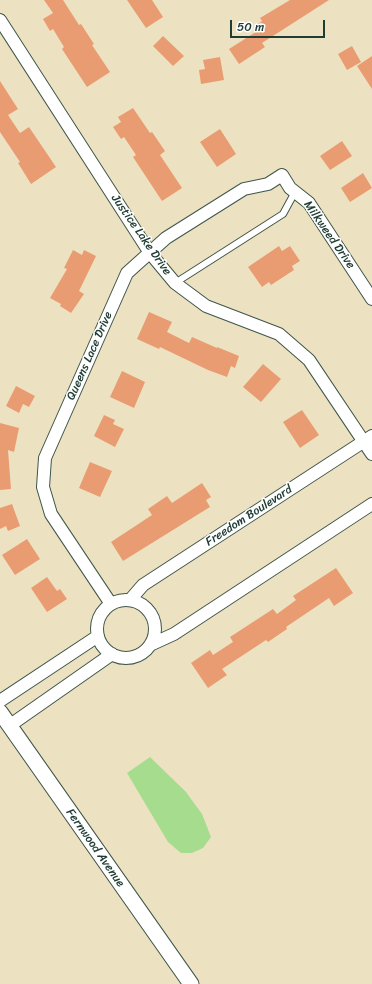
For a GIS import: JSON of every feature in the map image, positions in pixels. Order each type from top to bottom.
[{"type":"street","name":"Justice Lake Drive","points":[[0,20],[150,253],[175,283],[206,306],[279,334],[309,360],[368,439],[372,454]]},
{"type":"street","name":"Queens Lace Drive","points":[[111,604],[51,514],[43,487],[45,458],[127,273],[166,238],[244,189],[268,184],[282,175]]},
{"type":"street","name":"Milkweed Drive","points":[[282,175],[290,188],[309,203],[372,299]]},
{"type":"street","name":"Freedom Boulevard","points":[[130,600],[143,585],[368,439]]},
{"type":"street","points":[[150,645],[154,636],[155,626],[147,609],[139,603],[130,600],[111,604],[104,610],[99,618],[97,627],[98,636],[102,645],[112,654],[126,658],[135,656],[143,652],[150,645],[174,634],[372,504]]},
{"type":"street","points":[[0,702],[98,636]]},
{"type":"street","points":[[9,726],[112,654]]},
{"type":"street","name":"Fernwood Avenue","points":[[0,712],[192,984]]},
{"type":"lane","points":[[175,283],[283,214],[295,192]]},
{"type":"green space","points":[[150,757],[186,792],[202,814],[211,837],[203,848],[192,853],[181,853],[168,842],[127,773]]},
{"type":"building","points":[[44,0],[63,0],[79,25],[81,24],[94,44],[92,45],[110,72],[87,87],[62,49],[64,47],[53,29],[50,31],[43,19],[53,13]]},
{"type":"building","points":[[127,0],[152,0],[163,17],[146,28]]},
{"type":"building","points":[[290,0],[329,0],[262,43],[265,47],[239,64],[229,49],[259,30],[256,25],[262,21],[260,18]]},
{"type":"building","points":[[163,36],[184,56],[173,66],[153,46]]},
{"type":"building","points":[[352,46],[361,62],[347,70],[338,54]]},
{"type":"building","points":[[372,56],[372,89],[357,66]]},
{"type":"building","points":[[220,57],[224,80],[201,84],[199,70],[205,69],[203,60]]},
{"type":"building","points":[[0,81],[18,109],[8,115],[20,133],[29,127],[56,167],[31,184],[18,163],[20,162],[0,132]]},
{"type":"building","points":[[133,108],[150,133],[152,132],[165,151],[160,155],[182,188],[162,201],[133,157],[136,155],[124,137],[121,139],[113,127],[121,122],[118,117]]},
{"type":"building","points":[[220,129],[236,154],[217,167],[200,142]]},
{"type":"building","points":[[342,141],[352,156],[330,170],[320,156]]},
{"type":"building","points":[[363,173],[372,188],[350,202],[341,188]]},
{"type":"building","points":[[279,246],[282,251],[290,246],[300,261],[292,266],[294,270],[271,285],[269,282],[262,287],[248,267]]},
{"type":"building","points":[[73,250],[82,255],[84,250],[96,256],[79,291],[84,294],[71,313],[60,306],[61,304],[50,298],[67,269],[64,268]]},
{"type":"building","points":[[149,312],[172,322],[167,332],[189,343],[192,337],[239,356],[235,368],[231,366],[227,377],[208,370],[160,347],[159,349],[137,339]]},
{"type":"building","points":[[263,364],[281,379],[261,402],[243,387]]},
{"type":"building","points":[[122,371],[145,382],[134,408],[110,397]]},
{"type":"building","points":[[16,386],[35,396],[29,407],[23,404],[19,413],[6,406]]},
{"type":"building","points":[[302,410],[319,435],[300,448],[283,422]]},
{"type":"building","points":[[104,415],[115,420],[113,424],[124,429],[115,447],[94,436]]},
{"type":"building","points":[[0,423],[19,428],[14,452],[8,450],[11,489],[0,490]]},
{"type":"building","points":[[90,462],[112,471],[100,497],[79,488]]},
{"type":"building","points":[[202,483],[211,497],[206,500],[210,507],[123,561],[111,542],[152,515],[148,509],[167,496],[172,503]]},
{"type":"building","points":[[12,504],[20,526],[8,531],[6,526],[0,529],[0,508]]},
{"type":"building","points":[[27,539],[40,559],[15,575],[2,555]]},
{"type":"building","points":[[336,568],[353,593],[334,606],[329,598],[286,627],[287,629],[268,642],[266,640],[222,669],[227,675],[208,688],[191,663],[210,650],[213,655],[233,642],[230,637],[273,609],[277,614],[296,600],[293,596]]},
{"type":"building","points":[[47,577],[57,591],[60,589],[67,599],[47,612],[31,588]]}]
